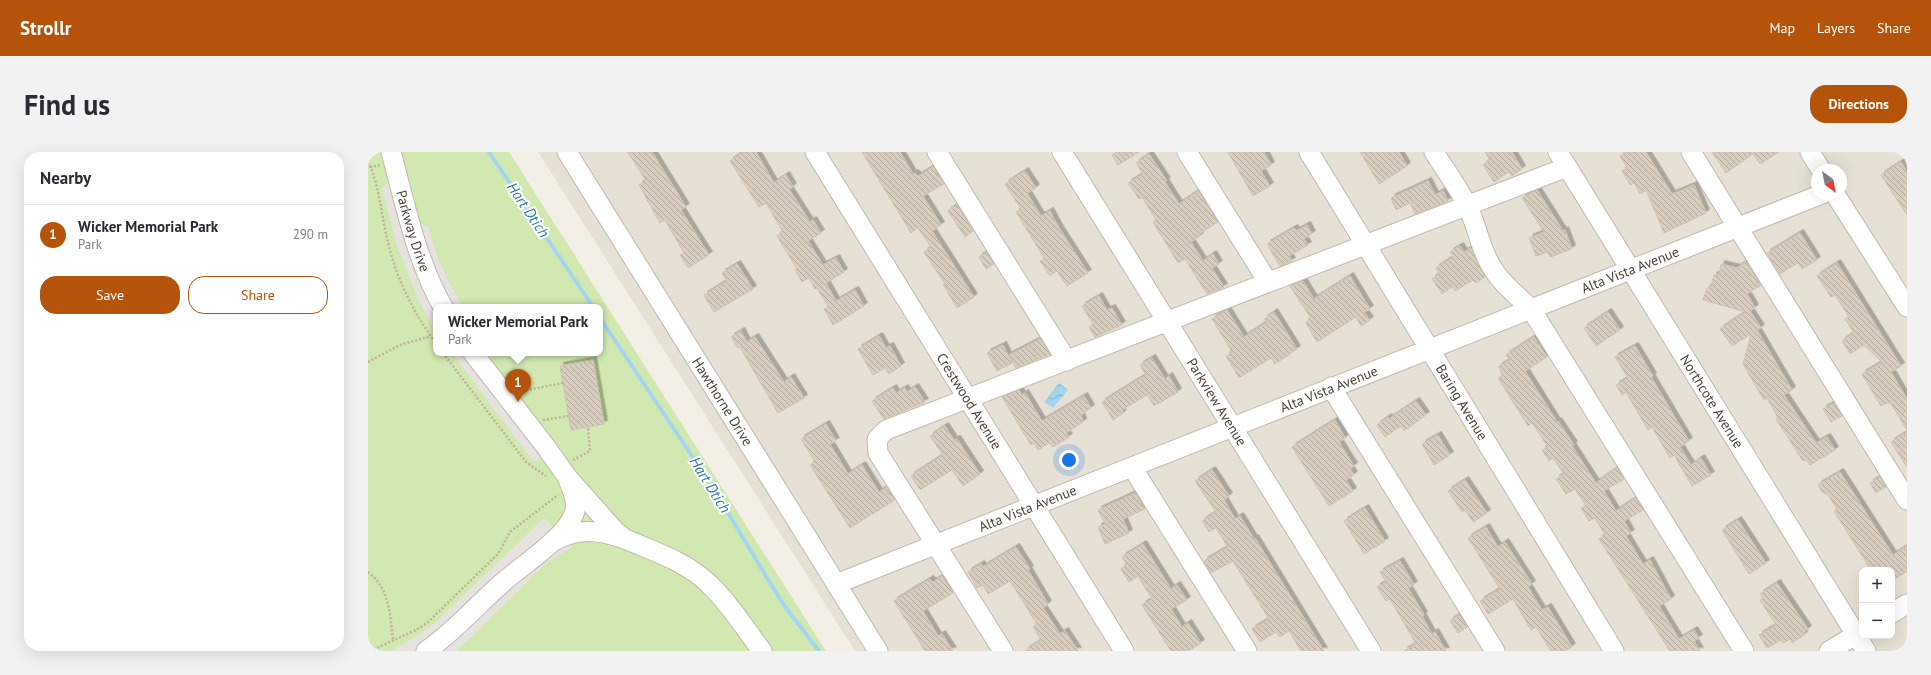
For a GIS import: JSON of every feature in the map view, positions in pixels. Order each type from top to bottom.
[{"type":"street","name":"Parkway Drive","points":[[391,152],[420,251],[442,304]]},
{"type":"street","name":"Hawthorne Drive","points":[[567,152],[878,651]]},
{"type":"street","name":"Crestwood Avenue","points":[[814,152],[1124,651]]},
{"type":"street","points":[[937,152],[1066,360]]},
{"type":"street","name":"Parkview Avenue","points":[[1062,152],[1372,651]]},
{"type":"street","points":[[1188,152],[1268,282]]},
{"type":"street","name":"Baring Avenue","points":[[1309,152],[1428,349],[1614,651]]},
{"type":"street","points":[[1434,152],[1467,205],[1479,232],[1485,254],[1494,270],[1501,280],[1531,308],[1744,651]]},
{"type":"street","points":[[1691,152],[1907,500]]},
{"type":"street","points":[[1810,152],[1817,164]]},
{"type":"street","points":[[1003,651],[878,453],[877,439],[886,430],[1467,205],[1563,159]]},
{"type":"street","name":"Northcote Avenue","points":[[1563,159],[1630,270],[1859,632]]},
{"type":"street","name":"Alta Vista Avenue","points":[[836,584],[1811,198]]},
{"type":"street","points":[[1840,200],[1907,307]]},
{"type":"street","points":[[426,651],[459,624],[500,584],[549,544],[566,528],[574,514],[575,502],[528,423],[476,356]]},
{"type":"street","points":[[1331,387],[1495,651]]},
{"type":"street","points":[[1132,466],[1247,651]]},
{"type":"street","points":[[561,480],[625,539]]},
{"type":"street","points":[[549,544],[567,534],[584,530],[604,532],[625,539],[668,558],[690,570],[709,583],[735,614],[762,651]]},
{"type":"street","points":[[1895,610],[1907,604]]},
{"type":"street","points":[[1829,651],[1859,632]]},
{"type":"street","name":"Northcote Avenue","points":[[1862,639],[1866,651]]},
{"type":"path","points":[[368,162],[374,180],[393,259],[413,307],[433,339]]},
{"type":"path","points":[[368,362],[400,345],[431,336]]},
{"type":"path","points":[[445,356],[526,462],[561,480]]},
{"type":"path","points":[[505,394],[563,383]]},
{"type":"path","points":[[528,423],[569,416]]},
{"type":"path","points":[[368,645],[370,651],[416,630],[427,623],[498,554],[510,532],[554,498],[561,480],[590,451],[588,427]]},
{"type":"path","points":[[554,498],[561,480]]},
{"type":"path","points":[[368,572],[382,585],[386,592],[393,640]]},
{"type":"shaded area","points":[[538,152],[1907,152],[1907,651],[855,651]]},
{"type":"shaded area","points":[[390,181],[418,222],[429,227],[436,253],[447,278],[461,304],[433,304],[433,326],[420,304],[396,243],[382,188]]},
{"type":"shaded area","points":[[454,356],[491,356],[489,360],[556,446],[534,462]]},
{"type":"shaded area","points":[[544,518],[573,547],[548,561],[456,651],[391,651],[420,634],[437,621]]},
{"type":"green space","points":[[368,152],[509,152],[826,651],[368,651]]},
{"type":"water","points":[[1059,383],[1068,390],[1053,408],[1044,402]]},
{"type":"building","points":[[628,152],[652,152],[686,207],[681,210],[709,255],[688,268],[680,255],[684,253],[665,220],[660,223],[639,185],[646,181]]},
{"type":"building","points":[[743,152],[756,152],[774,183],[786,175],[793,187],[789,189],[810,222],[813,220],[821,233],[808,241],[823,265],[836,258],[844,272],[826,283],[836,301],[855,290],[864,306],[833,325],[824,309],[828,306],[817,288],[815,289],[809,278],[802,282],[795,270],[797,269],[777,236],[783,232],[766,203],[759,207],[730,161]]},
{"type":"building","points":[[862,152],[900,152],[913,174],[915,173],[918,176],[933,167],[944,184],[923,196],[941,225],[932,231],[974,297],[957,308],[943,284],[945,284],[924,252],[931,247],[918,228],[911,233]]},
{"type":"building","points":[[1118,152],[1139,152],[1118,165],[1112,155]]},
{"type":"building","points":[[1228,152],[1264,152],[1271,165],[1261,171],[1270,186],[1253,196]]},
{"type":"building","points":[[1360,152],[1399,152],[1407,166],[1379,184]]},
{"type":"building","points":[[1485,152],[1512,152],[1522,169],[1512,176],[1509,172],[1494,182],[1483,165],[1490,160]]},
{"type":"building","points":[[1626,152],[1646,152],[1672,194],[1694,185],[1706,213],[1664,233],[1646,190],[1640,194],[1634,183],[1630,185],[1622,171],[1627,168],[1620,156]]},
{"type":"building","points":[[1712,152],[1779,152],[1760,164],[1753,154],[1726,173]]},
{"type":"building","points":[[1149,154],[1167,181],[1165,182],[1179,204],[1198,191],[1218,222],[1199,234],[1200,236],[1191,242],[1203,261],[1213,254],[1219,264],[1212,268],[1224,287],[1207,294],[1185,259],[1178,263],[1153,222],[1156,220],[1142,197],[1139,199],[1128,183],[1143,174],[1136,163]]},
{"type":"building","points":[[1901,162],[1907,172],[1907,215],[1881,175]]},
{"type":"building","points":[[1025,171],[1036,188],[1027,193],[1041,216],[1050,211],[1059,228],[1088,273],[1067,286],[1057,271],[1050,276],[1040,261],[1044,258],[1016,212],[1021,209],[1005,184]]},
{"type":"building","points":[[1428,181],[1435,195],[1443,191],[1448,201],[1415,214],[1410,203],[1396,210],[1391,198]]},
{"type":"building","points":[[1537,190],[1563,231],[1565,230],[1572,249],[1550,257],[1548,252],[1536,256],[1529,238],[1544,232],[1522,198]]},
{"type":"building","points":[[957,205],[973,231],[965,237],[948,211]]},
{"type":"building","points":[[1307,225],[1312,234],[1304,239],[1308,245],[1289,256],[1292,261],[1280,266],[1267,244],[1294,228],[1296,231]]},
{"type":"building","points":[[1800,233],[1817,260],[1802,269],[1798,263],[1780,274],[1767,253]]},
{"type":"building","points":[[1460,246],[1464,252],[1471,248],[1485,277],[1476,283],[1473,280],[1455,291],[1452,287],[1442,294],[1432,279],[1440,274],[1436,268],[1453,257],[1450,252]]},
{"type":"building","points":[[986,252],[994,264],[986,269],[979,257]]},
{"type":"building","points":[[1746,262],[1761,285],[1747,294],[1755,308],[1750,311],[1761,328],[1757,330],[1792,390],[1784,395],[1816,443],[1827,437],[1835,450],[1810,465],[1806,460],[1803,461],[1776,419],[1778,418],[1767,398],[1764,400],[1743,364],[1751,334],[1732,346],[1720,329],[1746,312],[1703,300],[1707,288],[1711,287],[1714,275],[1719,275],[1721,264],[1737,268]]},
{"type":"building","points":[[1837,263],[1901,366],[1891,372],[1907,399],[1907,430],[1890,402],[1881,406],[1862,374],[1882,362],[1864,345],[1850,354],[1842,341],[1854,333],[1845,319],[1849,317],[1835,295],[1831,297],[1817,276]]},
{"type":"building","points":[[737,264],[753,289],[714,312],[704,295],[727,281],[722,273]]},
{"type":"building","points":[[1350,276],[1370,309],[1364,312],[1370,320],[1361,326],[1356,317],[1317,342],[1306,323],[1310,317],[1290,286],[1303,281],[1314,299]]},
{"type":"building","points":[[1099,296],[1107,310],[1112,308],[1122,325],[1095,337],[1089,327],[1093,324],[1082,306]]},
{"type":"building","points":[[1227,310],[1244,337],[1267,322],[1264,319],[1274,312],[1297,349],[1275,364],[1271,358],[1239,378],[1226,356],[1232,352],[1212,319]]},
{"type":"building","points":[[1608,312],[1620,330],[1596,346],[1584,328]]},
{"type":"building","points":[[741,331],[747,342],[755,337],[784,382],[791,377],[804,398],[778,413],[740,347],[738,348],[731,337]]},
{"type":"building","points":[[879,336],[886,348],[890,346],[901,366],[889,374],[885,368],[873,375],[858,349]]},
{"type":"building","points":[[1534,337],[1547,357],[1525,371],[1557,422],[1558,421],[1574,445],[1572,446],[1596,483],[1617,468],[1624,479],[1604,491],[1616,511],[1636,498],[1643,510],[1624,521],[1631,533],[1626,536],[1643,564],[1650,560],[1671,599],[1659,606],[1679,639],[1694,630],[1699,638],[1694,641],[1700,651],[1670,651],[1599,539],[1605,535],[1595,518],[1589,521],[1581,508],[1586,506],[1575,489],[1566,494],[1556,479],[1564,474],[1553,458],[1549,461],[1542,450],[1548,447],[1532,423],[1528,426],[1498,378],[1503,375],[1498,367],[1510,360],[1506,355]]},
{"type":"building","points":[[1040,339],[1050,354],[1016,368],[1009,355]]},
{"type":"building","points":[[1003,345],[1012,363],[997,371],[987,353]]},
{"type":"building","points":[[1635,346],[1653,376],[1651,377],[1689,441],[1680,447],[1691,465],[1701,458],[1711,475],[1692,486],[1674,455],[1670,458],[1652,427],[1648,430],[1626,392],[1622,395],[1616,385],[1628,378],[1615,357]]},
{"type":"building","points":[[1152,358],[1165,379],[1169,376],[1178,392],[1154,406],[1147,395],[1122,410],[1122,414],[1113,420],[1102,402],[1146,375],[1140,365]]},
{"type":"building","points":[[593,360],[604,424],[571,430],[560,366]]},
{"type":"building","points":[[915,387],[925,402],[884,419],[872,401],[893,388],[896,393],[905,388],[907,392]]},
{"type":"building","points":[[1019,390],[1022,395],[1025,393],[1042,421],[1084,396],[1091,408],[1081,415],[1083,422],[1066,433],[1069,437],[1053,447],[1049,443],[1038,450],[1034,443],[1031,445],[1002,397]]},
{"type":"building","points":[[1416,401],[1426,415],[1404,431],[1401,426],[1385,437],[1377,425]]},
{"type":"building","points":[[1834,403],[1842,416],[1831,422],[1823,409]]},
{"type":"building","points":[[1335,420],[1345,438],[1339,442],[1354,466],[1350,469],[1354,475],[1346,480],[1353,491],[1329,506],[1292,447]]},
{"type":"building","points":[[826,424],[836,441],[830,444],[848,474],[862,465],[879,492],[887,487],[895,500],[850,528],[810,465],[815,462],[801,439]]},
{"type":"building","points":[[945,426],[954,440],[957,439],[980,474],[963,486],[952,470],[920,490],[911,476],[943,455],[930,436]]},
{"type":"building","points":[[1907,432],[1907,467],[1891,442]]},
{"type":"building","points":[[1438,435],[1450,455],[1434,465],[1422,444]]},
{"type":"building","points":[[1212,470],[1229,496],[1224,500],[1235,519],[1240,516],[1254,539],[1255,538],[1324,651],[1301,651],[1289,631],[1280,637],[1276,632],[1260,642],[1252,629],[1269,619],[1233,561],[1211,573],[1204,561],[1228,547],[1216,528],[1209,532],[1202,521],[1216,512],[1195,481]]},
{"type":"building","points":[[1840,472],[1893,555],[1907,546],[1907,571],[1895,579],[1895,567],[1869,567],[1834,511],[1837,509],[1828,495],[1822,492],[1818,485]]},
{"type":"building","points":[[1880,477],[1886,487],[1876,493],[1870,483]]},
{"type":"building","points":[[1465,480],[1487,513],[1473,522],[1465,510],[1462,512],[1448,491]]},
{"type":"building","points":[[1135,493],[1145,509],[1123,519],[1129,533],[1105,544],[1098,527],[1105,524],[1098,510]]},
{"type":"building","points":[[1365,508],[1385,541],[1364,554],[1344,521]]},
{"type":"building","points":[[1738,520],[1766,563],[1749,574],[1722,530]]},
{"type":"building","points":[[1486,527],[1498,547],[1505,542],[1532,584],[1528,587],[1542,610],[1548,607],[1572,647],[1565,651],[1551,651],[1536,627],[1531,630],[1513,599],[1488,614],[1480,601],[1500,589],[1468,538]]},
{"type":"building","points":[[1143,544],[1171,589],[1177,585],[1187,600],[1171,609],[1182,627],[1188,623],[1201,643],[1188,651],[1171,651],[1142,605],[1152,599],[1138,576],[1129,582],[1121,569],[1127,565],[1122,557]]},
{"type":"building","points":[[1016,547],[1030,569],[1028,570],[1048,604],[1043,608],[1060,634],[1065,631],[1078,651],[1025,651],[1041,640],[1033,627],[1037,624],[1010,581],[988,594],[983,585],[977,588],[968,572],[981,564],[983,567]]},
{"type":"building","points":[[1400,561],[1414,585],[1408,588],[1424,615],[1422,616],[1432,634],[1435,632],[1446,651],[1404,651],[1416,644],[1390,599],[1386,601],[1377,587],[1386,582],[1380,572]]},
{"type":"building","points":[[942,576],[953,593],[923,611],[938,636],[942,634],[953,651],[925,651],[894,601],[930,579],[933,582]]},
{"type":"building","points":[[1777,583],[1808,629],[1803,633],[1804,635],[1792,643],[1790,639],[1783,643],[1781,640],[1767,648],[1759,635],[1776,625],[1760,600],[1763,598],[1760,594]]},
{"type":"building","points":[[1459,615],[1467,627],[1458,633],[1450,621]]},
{"type":"waterway","name":"Hart Dtich","points":[[489,152],[591,304]]},
{"type":"waterway","name":"Hart Dtich","points":[[603,322],[710,483],[783,604],[819,651]]},
{"type":"place","name":"Wicker Memorial Park","points":[[518,402]]}]
